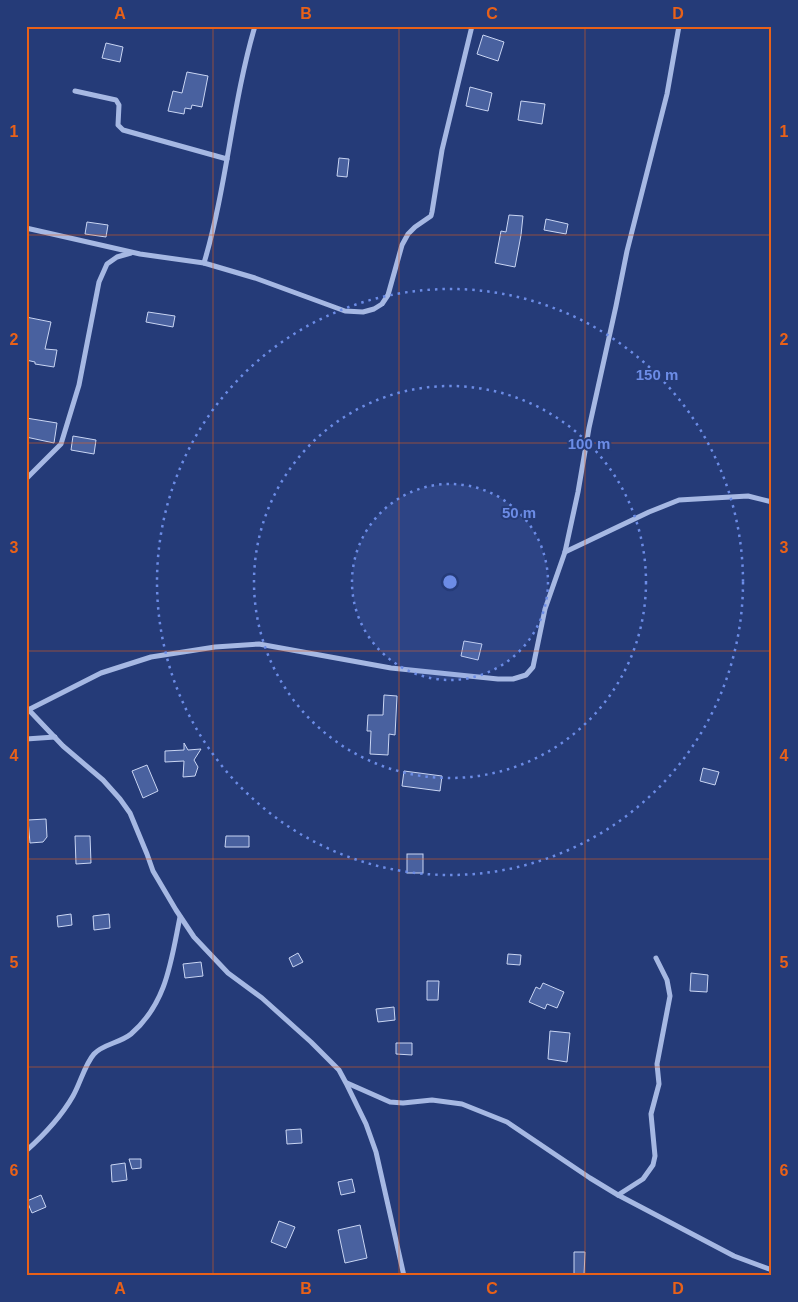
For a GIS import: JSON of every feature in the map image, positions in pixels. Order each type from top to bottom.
[{"type":"street","points":[[204,263],[212,237],[243,76],[255,26]]},
{"type":"street","points":[[26,228],[170,260],[204,263],[255,278],[345,311],[363,312],[374,309],[382,304],[388,295],[402,245],[408,234],[430,216],[432,212],[442,150],[472,26]]},
{"type":"street","points":[[404,1276],[376,1152],[366,1124],[339,1070],[262,998],[228,973],[194,937],[153,871],[133,820],[120,799],[103,780],[27,709],[101,673],[151,657],[215,647],[260,644],[390,668],[512,680],[526,675],[533,667],[545,609],[565,552],[589,428],[627,251],[668,94],[679,26]]},
{"type":"street","points":[[75,91],[116,100],[118,106],[118,125],[123,130],[227,159]]},
{"type":"street","points":[[26,479],[62,444],[78,385],[99,282],[107,264],[117,257],[133,252]]},
{"type":"street","points":[[565,552],[649,512],[680,500],[748,496],[772,502]]},
{"type":"street","points":[[26,739],[55,737]]},
{"type":"street","points":[[26,1151],[44,1135],[62,1114],[94,1054],[128,1036],[142,1024],[157,1003],[166,981],[180,917]]},
{"type":"street","points":[[618,1195],[643,1179],[653,1165],[655,1156],[651,1114],[659,1084],[657,1064],[670,996],[667,980],[656,958]]},
{"type":"street","points":[[346,1083],[390,1102],[403,1103],[432,1100],[462,1104],[498,1118],[618,1195],[734,1256],[772,1270]]},
{"type":"building","points":[[483,35],[504,42],[498,61],[477,54]]},
{"type":"building","points":[[106,43],[123,47],[120,62],[102,58]]},
{"type":"building","points":[[187,72],[208,76],[202,107],[192,105],[191,109],[185,108],[184,114],[168,111],[173,91],[182,93]]},
{"type":"building","points":[[470,87],[492,93],[488,111],[466,106]]},
{"type":"building","points":[[521,101],[545,104],[542,124],[518,120]]},
{"type":"building","points":[[339,158],[349,159],[347,177],[337,176]]},
{"type":"building","points":[[509,215],[523,216],[515,267],[495,263],[501,231],[506,232]]},
{"type":"building","points":[[546,219],[568,224],[566,234],[544,230]]},
{"type":"building","points":[[87,222],[108,225],[106,237],[85,234]]},
{"type":"building","points":[[148,312],[175,316],[173,327],[146,322]]},
{"type":"building","points":[[26,317],[51,322],[45,349],[57,350],[54,367],[35,364],[35,362],[26,360]]},
{"type":"building","points":[[26,418],[57,423],[54,443],[26,437]]},
{"type":"building","points":[[73,436],[96,440],[94,454],[71,450]]},
{"type":"building","points":[[464,641],[482,644],[478,660],[461,656]]},
{"type":"building","points":[[384,695],[397,696],[395,735],[389,734],[388,755],[370,754],[371,731],[367,731],[368,715],[383,715]]},
{"type":"building","points":[[184,743],[188,750],[201,749],[194,760],[198,767],[195,776],[183,777],[184,761],[165,762],[165,751],[184,750]]},
{"type":"building","points":[[147,765],[158,791],[143,798],[132,771]]},
{"type":"building","points":[[703,768],[719,772],[715,785],[700,781]]},
{"type":"building","points":[[404,771],[442,776],[440,791],[402,786]]},
{"type":"building","points":[[46,819],[47,837],[43,842],[30,843],[28,820]]},
{"type":"building","points":[[75,836],[90,836],[91,863],[76,864]]},
{"type":"building","points":[[226,836],[249,836],[249,847],[225,847]]},
{"type":"building","points":[[407,854],[423,854],[423,873],[407,873]]},
{"type":"building","points":[[71,914],[72,925],[58,927],[57,916]]},
{"type":"building","points":[[109,914],[110,928],[94,930],[93,916]]},
{"type":"building","points":[[298,953],[303,962],[293,967],[289,958]]},
{"type":"building","points":[[508,954],[521,955],[520,965],[507,964]]},
{"type":"building","points":[[201,962],[203,976],[185,978],[183,964]]},
{"type":"building","points":[[691,973],[708,975],[707,992],[690,991]]},
{"type":"building","points":[[427,981],[439,981],[438,1000],[427,1000]]},
{"type":"building","points":[[543,983],[564,992],[557,1008],[547,1004],[545,1009],[529,1002],[536,987],[540,989]]},
{"type":"building","points":[[394,1007],[395,1020],[378,1022],[376,1009]]},
{"type":"building","points":[[550,1031],[570,1033],[567,1062],[548,1059]]},
{"type":"building","points":[[396,1043],[412,1043],[412,1055],[396,1054]]},
{"type":"building","points":[[301,1129],[302,1143],[287,1144],[286,1130]]},
{"type":"building","points":[[129,1159],[141,1159],[141,1168],[132,1169]]},
{"type":"building","points":[[125,1163],[127,1180],[112,1182],[111,1165]]},
{"type":"building","points":[[352,1179],[355,1192],[341,1195],[338,1182]]},
{"type":"building","points":[[41,1195],[46,1207],[32,1213],[27,1201]]},
{"type":"building","points":[[279,1221],[295,1227],[286,1248],[271,1242]]},
{"type":"building","points":[[360,1225],[367,1258],[345,1263],[338,1230]]},
{"type":"building","points":[[574,1252],[585,1252],[584,1276],[574,1276]]}]
